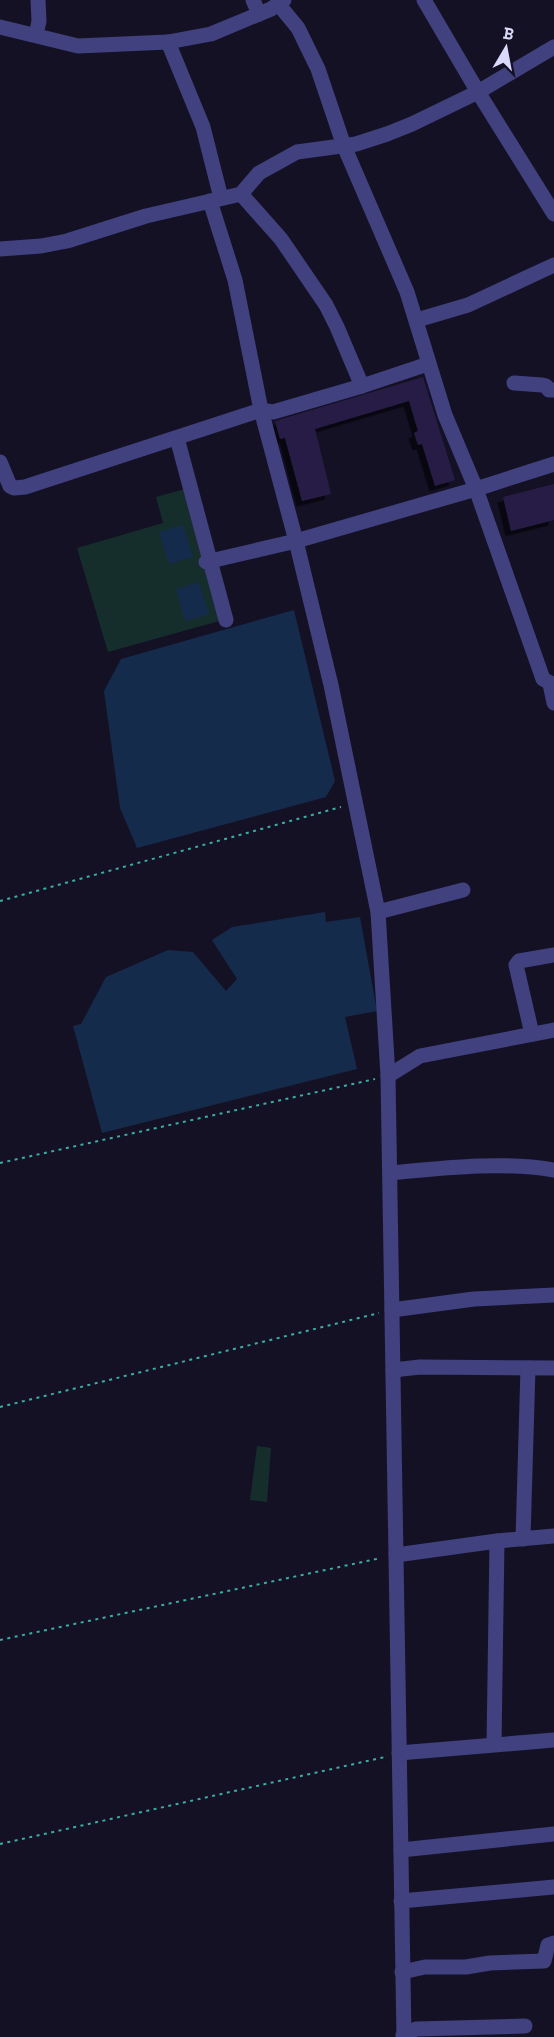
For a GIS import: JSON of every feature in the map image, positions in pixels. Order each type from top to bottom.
[{"type":"street","points":[[36,35],[39,21],[38,0]]},
{"type":"street","points":[[424,0],[554,214]]},
{"type":"street","points":[[0,27],[78,46],[168,42],[212,34],[256,7],[282,2],[307,44],[330,102],[344,146],[407,292],[445,416],[476,489],[543,679],[552,685],[554,703]]},
{"type":"street","points":[[168,42],[203,127],[215,200],[235,280],[261,410],[331,685],[378,912],[388,1076],[404,2036],[416,2029],[525,2026]]},
{"type":"street","points":[[0,249],[41,246],[67,241],[146,216],[241,194],[259,173],[297,152],[344,146],[412,124],[478,92],[554,47]]},
{"type":"street","points":[[241,194],[281,239],[326,305],[338,327],[362,386]]},
{"type":"street","points":[[417,320],[468,305],[554,265]]},
{"type":"street","points":[[0,462],[10,486],[20,487],[261,410],[273,412],[428,364]]},
{"type":"street","points":[[514,383],[542,385],[549,390],[554,390]]},
{"type":"street","points":[[177,438],[208,561],[226,620]]},
{"type":"street","points":[[208,561],[296,542],[554,464]]},
{"type":"street","points":[[378,912],[463,890]]},
{"type":"street","points":[[532,1034],[516,965],[519,961],[554,955]]},
{"type":"street","points":[[388,1076],[420,1056],[554,1030]]},
{"type":"street","points":[[390,1173],[451,1168],[508,1167],[554,1170]]},
{"type":"street","points":[[392,1310],[474,1299],[554,1295]]},
{"type":"street","points":[[393,1370],[420,1367],[554,1368]]},
{"type":"street","points":[[523,1539],[528,1368]]},
{"type":"street","points":[[396,1555],[497,1541],[554,1536]]},
{"type":"street","points":[[494,1744],[497,1541]]},
{"type":"street","points":[[399,1754],[554,1740]]},
{"type":"street","points":[[401,1850],[554,1834]]},
{"type":"street","points":[[401,1901],[554,1887]]},
{"type":"street","points":[[402,1972],[425,1968],[544,1961],[548,1945],[554,1943]]},
{"type":"path","points":[[0,901],[356,803]]},
{"type":"path","points":[[0,1163],[388,1076]]},
{"type":"path","points":[[0,1407],[392,1310]]},
{"type":"path","points":[[0,1640],[396,1555]]},
{"type":"path","points":[[0,1844],[399,1754]]},
{"type":"green space","points":[[185,489],[223,620],[108,652],[77,548],[163,523],[156,497]]},
{"type":"green space","points":[[257,1446],[271,1448],[267,1502],[250,1500]]},
{"type":"water","points":[[183,525],[193,557],[169,564],[159,532]]},
{"type":"water","points":[[199,582],[209,614],[185,621],[176,589]]},
{"type":"water","points":[[294,610],[335,781],[326,797],[137,848],[120,808],[104,691],[121,659]]},
{"type":"water","points":[[325,912],[326,922],[360,917],[377,1011],[345,1017],[357,1069],[102,1133],[73,1026],[81,1024],[106,977],[168,950],[193,952],[226,991],[237,979],[212,940],[232,927]]},
{"type":"building","points":[[423,377],[455,480],[435,486],[422,444],[418,445],[414,433],[418,431],[409,401],[315,429],[331,494],[302,501],[285,438],[280,439],[275,421]]},
{"type":"building","points":[[554,484],[554,520],[511,531],[503,497]]}]
